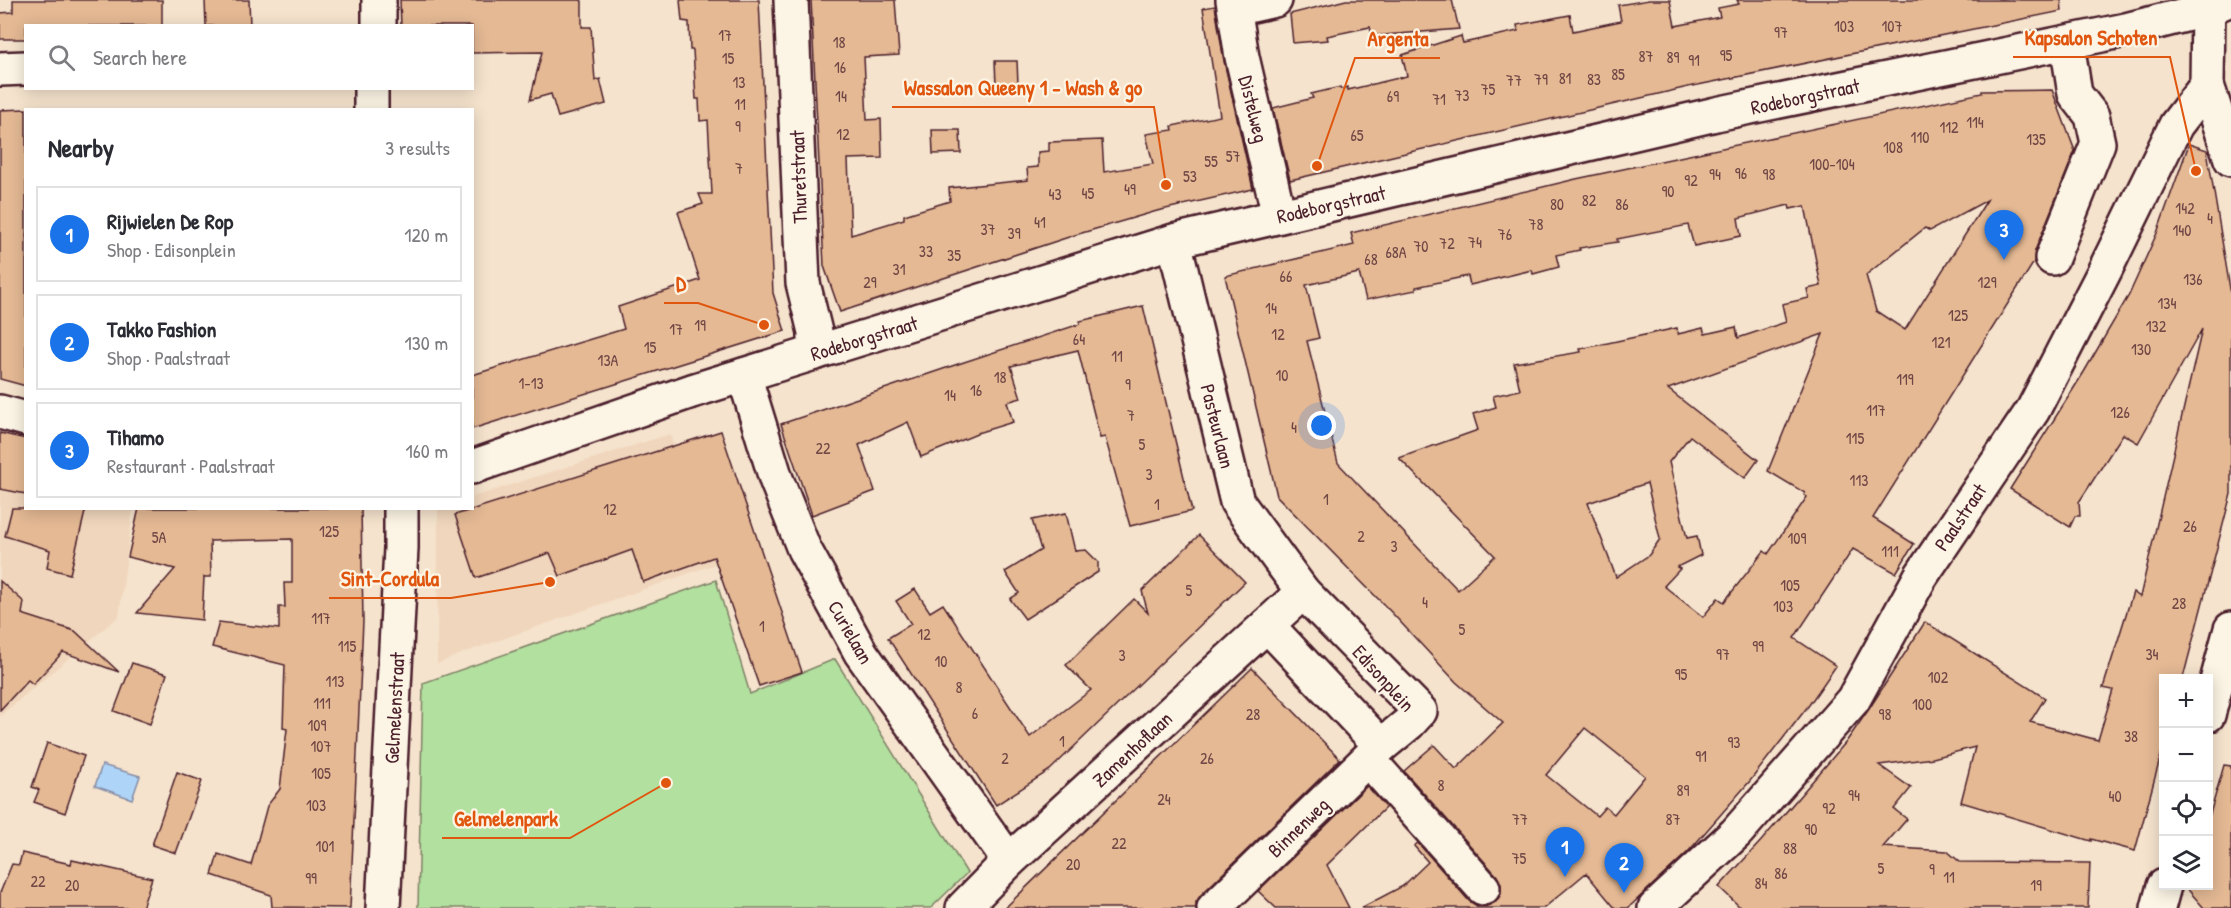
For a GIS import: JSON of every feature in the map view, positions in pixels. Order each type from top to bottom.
[{"type":"street","points":[[379,0],[379,24]]},
{"type":"street","name":"Thuretstraat","points":[[790,0],[803,283],[815,332],[815,353]]},
{"type":"street","points":[[1234,4],[1275,0]]},
{"type":"street","points":[[2216,3],[2207,85],[2231,159]]},
{"type":"street","name":"Rodeborgstraat","points":[[474,466],[744,375],[1174,241],[1705,117],[2126,30],[2216,3]]},
{"type":"street","name":"Distelweg","points":[[1234,4],[1242,57],[1280,216]]},
{"type":"street","points":[[2052,258],[2098,143],[2092,116],[2075,94],[2067,43]]},
{"type":"street","points":[[0,69],[24,68]]},
{"type":"street","name":"Paalstraat","points":[[1661,907],[1736,833],[1853,700],[1922,576],[2033,410],[2176,125],[2207,85]]},
{"type":"street","points":[[371,90],[371,108]]},
{"type":"street","name":"Pasteurlaan","points":[[1174,241],[1237,502],[1303,592]]},
{"type":"street","name":"Curielaan","points":[[744,375],[776,479],[810,559],[861,653],[1009,861]]},
{"type":"street","points":[[0,412],[24,418]]},
{"type":"street","name":"Gelmelenstraat","points":[[383,908],[401,510]]},
{"type":"street","name":"Zamenhoflaan","points":[[963,908],[1009,861],[1303,592]]},
{"type":"street","name":"Edisonplein","points":[[1303,592],[1420,711],[1375,752]]},
{"type":"street","points":[[1267,625],[1375,752],[1483,888]]},
{"type":"street","points":[[2213,696],[2231,629]]},
{"type":"street","name":"Binnenweg","points":[[1214,908],[1375,752]]},
{"type":"street","points":[[2158,908],[2162,890]]},
{"type":"shaded area","points":[[721,431],[761,548],[437,664],[438,510],[474,510],[474,497],[670,434],[674,447]]},
{"type":"shaded area","points":[[0,433],[24,439],[24,510],[133,510],[119,616],[0,716]]},
{"type":"green space","points":[[716,580],[750,694],[835,659],[967,873],[931,908],[418,908],[423,683]]},
{"type":"water","points":[[102,765],[140,776],[132,799],[95,786]]},
{"type":"building","points":[[13,0],[162,0],[162,24],[24,24],[24,39],[0,39],[0,13],[13,12]]},
{"type":"building","points":[[205,0],[249,0],[250,24],[206,24]]},
{"type":"building","points":[[400,0],[580,0],[582,1],[582,27],[591,27],[595,81],[600,79],[606,104],[558,117],[551,94],[530,100],[542,52],[474,53],[474,24],[401,24]]},
{"type":"building","points":[[680,0],[759,0],[773,293],[785,331],[474,428],[474,374],[624,329],[618,307],[700,280],[678,212],[703,204],[699,194],[712,194],[708,120],[700,121],[699,99],[696,99],[693,50],[690,50],[689,22],[682,21]]},
{"type":"building","points":[[811,0],[895,0],[899,55],[864,57],[867,120],[881,119],[882,158],[848,159],[851,235],[904,219],[904,215],[950,201],[949,188],[1028,180],[1027,168],[1038,167],[1038,152],[1049,151],[1049,142],[1102,140],[1104,172],[1153,164],[1146,134],[1173,130],[1172,126],[1220,116],[1203,8],[1215,6],[1224,61],[1253,189],[1157,211],[1075,235],[840,312],[824,266]]},
{"type":"building","points":[[1346,0],[1452,0],[1459,29],[1372,36],[1370,27],[1327,36],[1328,40],[1293,43],[1290,14]]},
{"type":"building","points":[[1649,0],[1670,0],[1675,26],[1720,17],[1718,8],[1739,4],[1737,0],[2061,0],[2062,11],[1688,87],[1290,180],[1273,108],[1313,98],[1311,94],[1340,87],[1341,89],[1348,87],[1348,90],[1407,76],[1402,55],[1461,36],[1463,43],[1518,31],[1517,25],[1570,15],[1573,31],[1621,21],[1618,5]]},
{"type":"building","points":[[995,61],[1017,61],[1018,84],[996,85]]},
{"type":"building","points":[[2052,90],[2075,151],[2035,251],[2034,262],[1873,518],[1914,544],[1896,573],[1853,549],[1794,638],[1836,666],[1809,705],[1750,781],[1688,852],[1628,908],[1615,908],[1586,873],[1544,908],[1361,908],[1403,886],[1428,862],[1414,846],[1418,843],[1469,901],[1477,906],[1486,906],[1496,902],[1501,894],[1501,885],[1497,876],[1404,771],[1434,745],[1456,769],[1503,723],[1456,682],[1277,496],[1225,276],[1354,245],[1351,233],[1576,179],[1982,93],[1982,91]],"holes":[[[1987,200],[1905,330],[1876,311],[1866,275],[1925,228],[1930,231]],[[1789,205],[1790,209],[1805,206],[1821,286],[1807,289],[1809,298],[1782,304],[1786,322],[1738,338],[1736,327],[1705,334],[1703,328],[1678,334],[1677,328],[1580,349],[1581,352],[1514,363],[1520,390],[1493,396],[1496,407],[1473,414],[1478,430],[1399,458],[1495,556],[1458,590],[1338,463],[1307,341],[1319,338],[1306,285],[1359,273],[1366,300],[1468,276],[1470,285],[1532,270],[1533,274],[1559,267],[1556,255],[1580,250],[1579,248],[1618,242],[1617,239],[1688,225],[1694,246],[1741,236],[1738,218]],[[1823,334],[1768,471],[1805,493],[1807,497],[1768,554],[1764,551],[1724,602],[1718,598],[1703,617],[1664,586],[1680,569],[1677,567],[1701,555],[1697,536],[1687,538],[1669,462],[1690,436],[1745,478],[1758,460],[1668,389]],[[1647,483],[1660,539],[1649,555],[1616,577],[1588,503]],[[1585,728],[1645,776],[1614,814],[1605,807],[1597,816],[1546,775]]]},
{"type":"building","points":[[24,109],[24,385],[0,379],[0,110]]},
{"type":"building","points":[[932,130],[960,130],[961,153],[933,154]]},
{"type":"building","points":[[2189,144],[2207,150],[2231,295],[2231,494],[2184,674],[2159,674],[2159,763],[2135,851],[2091,839],[2091,841],[1961,802],[1975,747],[1933,758],[1879,765],[1911,788],[1894,809],[1907,819],[1883,847],[1947,851],[1960,862],[2090,863],[2088,908],[1741,908],[1719,887],[1846,742],[1925,622],[2045,698],[2030,722],[2098,740],[2113,690],[2103,688],[2133,592],[2140,597],[2202,329],[2138,443],[2123,434],[2079,502],[2080,516],[2075,516],[2070,527],[2010,489],[2084,372],[2129,295],[2157,233]]},
{"type":"building","points":[[1143,306],[1192,511],[1130,526],[1105,437],[1100,438],[1078,350],[1011,366],[1021,398],[1007,402],[1013,422],[977,433],[921,457],[908,422],[859,445],[875,491],[812,515],[781,424],[1080,324],[1080,321]]},
{"type":"building","points":[[721,431],[802,672],[759,686],[714,557],[643,582],[632,550],[560,576],[550,553],[476,578],[455,515]]},
{"type":"building","points":[[0,433],[24,439],[24,494],[0,489]]},
{"type":"building","points":[[12,508],[86,510],[70,574],[47,568],[50,550],[5,536]]},
{"type":"building","points":[[139,510],[361,510],[363,621],[350,908],[272,907],[271,895],[212,875],[218,854],[251,865],[267,806],[280,789],[287,729],[283,728],[285,665],[212,647],[219,622],[279,629],[279,607],[285,607],[284,583],[292,583],[292,539],[210,541],[211,577],[204,577],[202,620],[137,613],[175,569],[128,557]]},
{"type":"building","points":[[1066,513],[1075,551],[1086,550],[1098,562],[1098,572],[1025,619],[1010,599],[1019,593],[1005,572],[1041,550],[1032,520]]},
{"type":"building","points":[[1199,535],[1245,582],[1050,770],[996,805],[888,638],[911,624],[896,601],[915,589],[930,612],[943,604],[1030,737],[1091,690],[1066,665],[1134,599],[1148,613],[1142,591]]},
{"type":"building","points":[[0,581],[24,602],[22,614],[75,631],[119,672],[63,652],[33,684],[28,680],[0,710]]},
{"type":"building","points":[[132,663],[167,674],[150,724],[114,711]]},
{"type":"building","points":[[1252,668],[1340,759],[1201,895],[1196,902],[1196,908],[1005,908]]},
{"type":"building","points":[[47,743],[84,756],[65,813],[34,802],[39,790],[32,787]]},
{"type":"building","points":[[2224,765],[2231,766],[2231,908],[2204,908],[2188,890],[2213,890],[2213,804]]},
{"type":"building","points":[[177,772],[202,781],[176,853],[152,845]]},
{"type":"building","points":[[1367,786],[1386,807],[1327,865],[1349,908],[1276,908],[1258,891]]},
{"type":"building","points":[[22,853],[71,864],[72,860],[152,878],[142,908],[0,908],[0,893],[12,864],[19,865]]},
{"type":"place","name":"Argenta","points":[[1317,166]]},
{"type":"place","name":"Kapsalon Schoten","points":[[2196,171]]},
{"type":"place","name":"Wassalon Queeny 1 - Wash & go","points":[[1166,185]]},
{"type":"place","name":"Tihamo","points":[[2004,260]]},
{"type":"place","name":"D","points":[[764,325]]},
{"type":"place","name":"Sint-Cordula","points":[[550,582]]},
{"type":"place","name":"Gelmelenpark","points":[[666,783]]},
{"type":"place","name":"Rijwielen De Rop","points":[[1565,877]]},
{"type":"place","name":"Takko Fashion","points":[[1624,893]]}]
